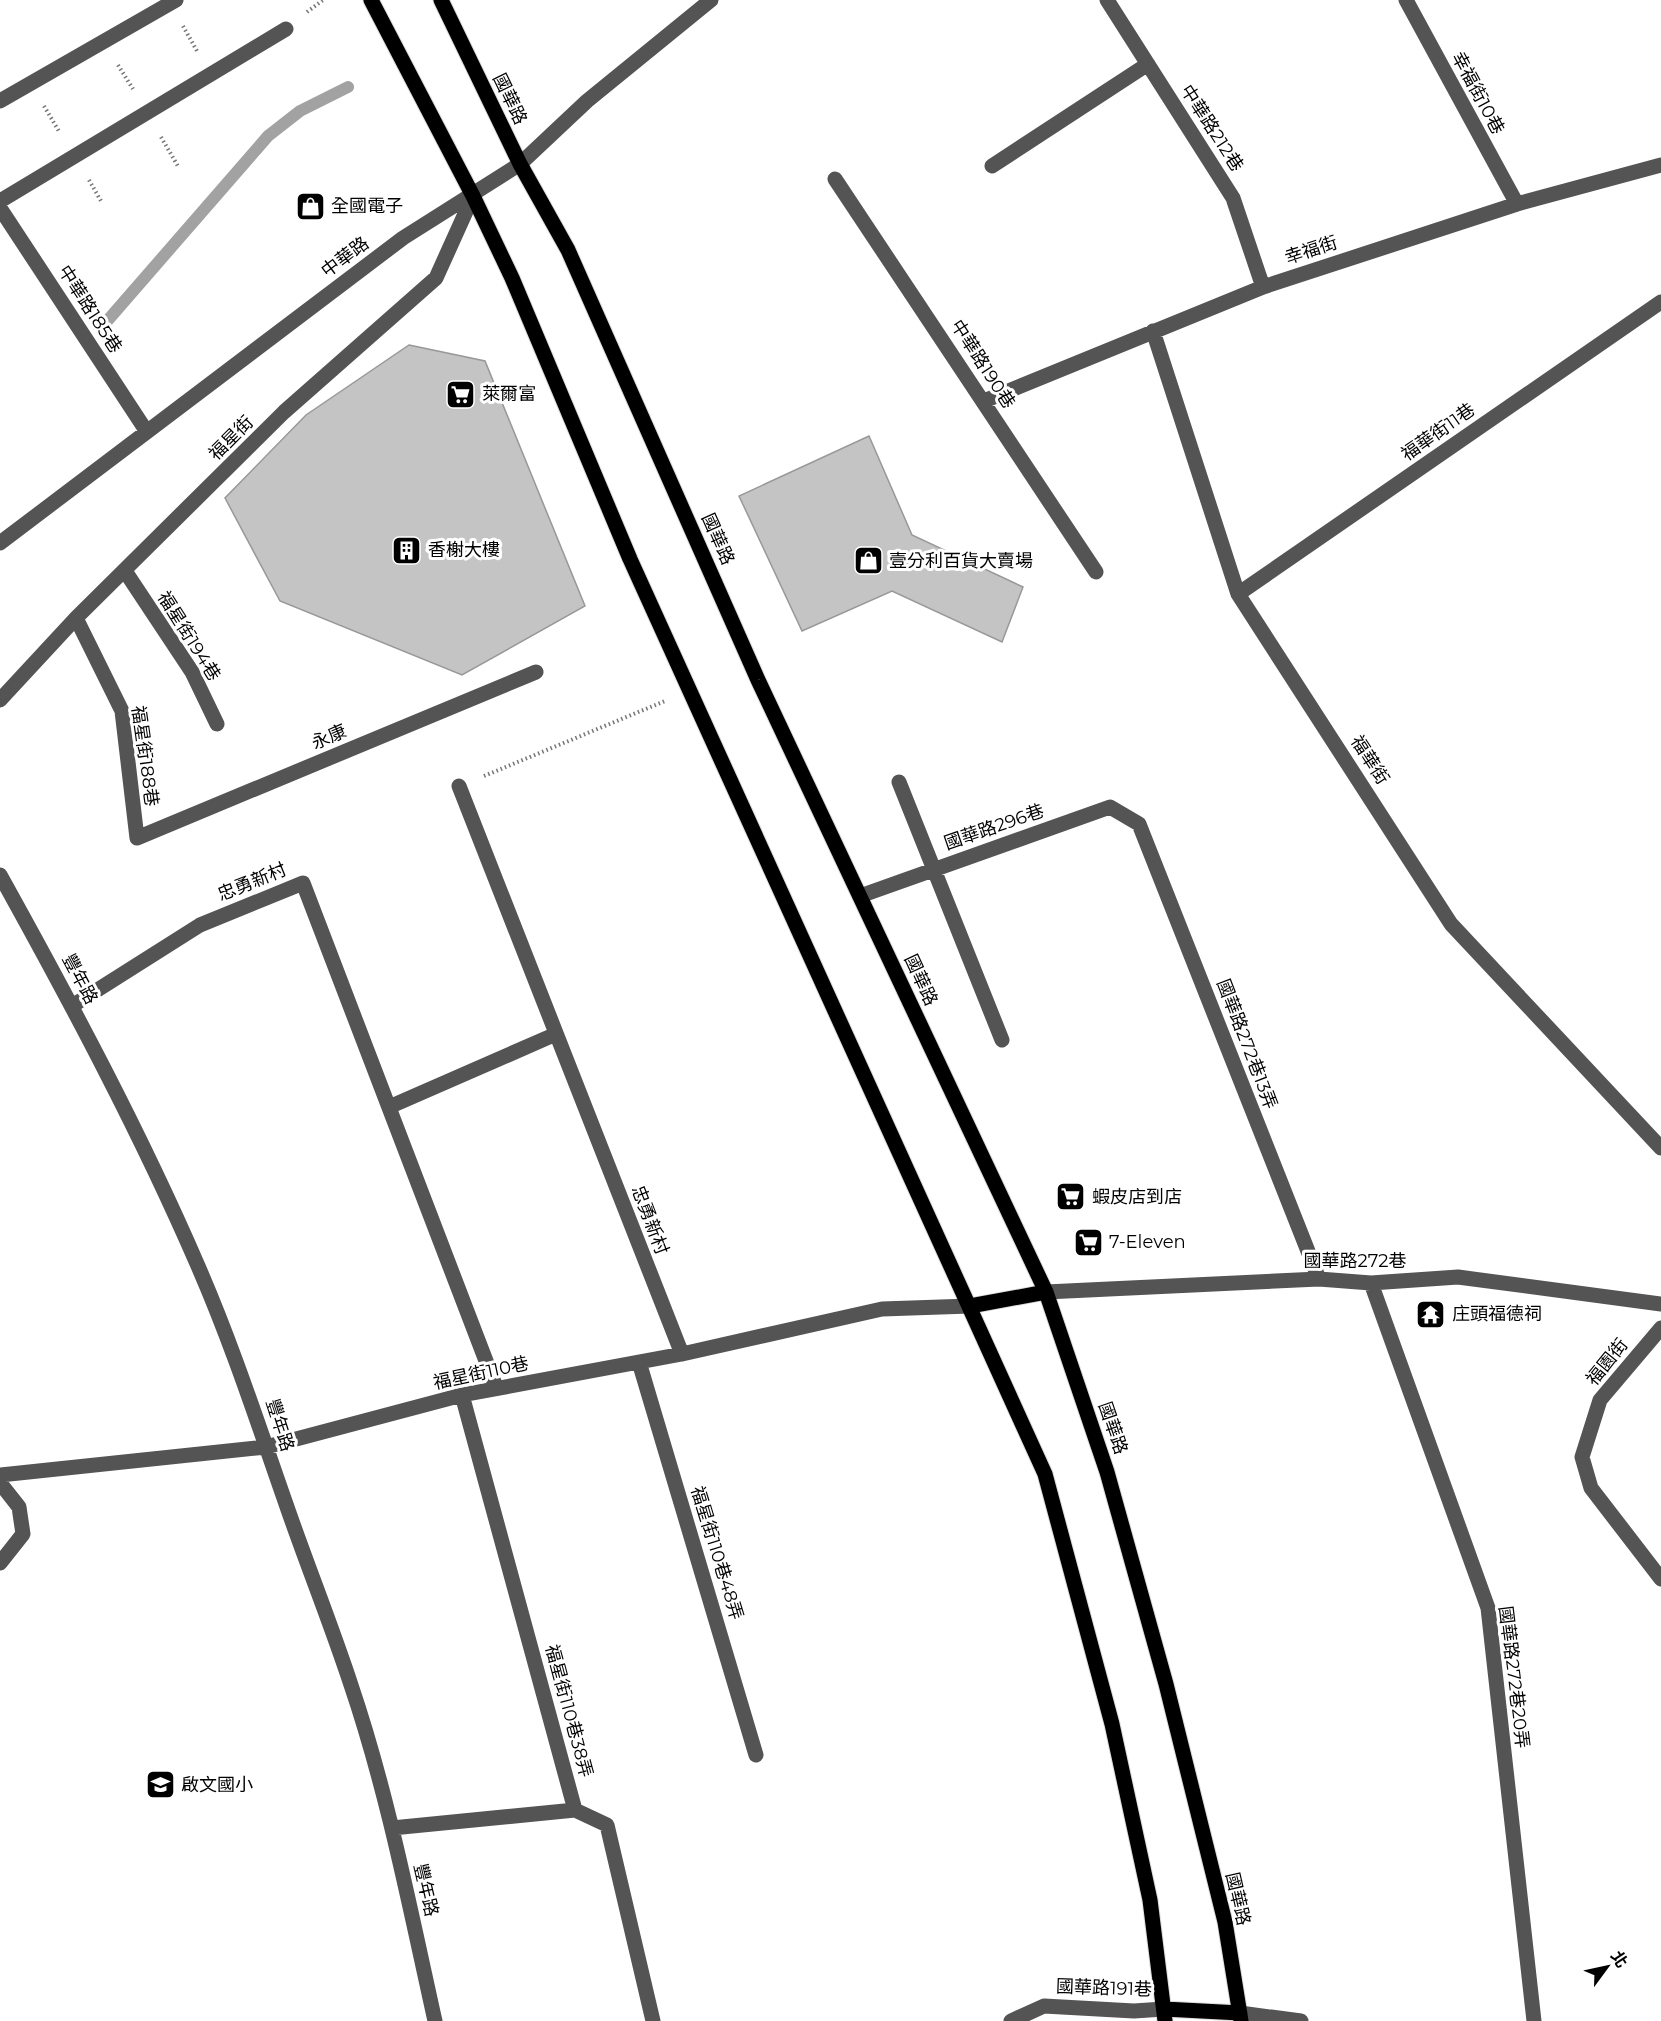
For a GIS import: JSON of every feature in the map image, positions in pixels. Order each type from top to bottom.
[{"type":"main road","points":[[371,0],[473,196],[512,278],[630,559],[1045,1474],[1112,1724],[1150,1900],[1165,2015],[1241,2017]]},
{"type":"main road","name":"國華路","points":[[441,0],[520,164],[568,250],[758,680],[1046,1292],[1107,1472],[1166,1684],[1224,1922],[1241,2017]]},
{"type":"main road","points":[[970,1306],[1046,1292]]},
{"type":"street","points":[[0,101],[176,0]]},
{"type":"street","name":"中華路","points":[[0,543],[403,238],[473,196],[520,164],[587,101],[711,0]]},
{"type":"street","name":"中華路212巷","points":[[1107,0],[1233,198],[1263,287]]},
{"type":"street","name":"幸福街10巷","points":[[1406,0],[1517,204]]},
{"type":"street","points":[[0,201],[286,29]]},
{"type":"street","points":[[992,166],[1148,64]]},
{"type":"street","name":"幸福街","points":[[984,402],[1263,287],[1517,204],[1661,165]]},
{"type":"street","name":"中華路190巷","points":[[835,178],[1096,572]]},
{"type":"street","name":"福星街","points":[[0,700],[76,618],[284,412],[436,278],[473,196]]},
{"type":"street","name":"中華路185巷","points":[[0,208],[147,432]]},
{"type":"street","name":"福華街11巷","points":[[1238,594],[1661,302]]},
{"type":"street","name":"福華街","points":[[1153,331],[1238,594],[1451,924],[1661,1148]]},
{"type":"street","name":"福星街194巷","points":[[125,571],[192,672],[217,724]]},
{"type":"street","name":"福星街188巷","points":[[76,618],[122,711],[137,838]]},
{"type":"street","name":"永康","points":[[137,838],[536,672]]},
{"type":"street","points":[[899,782],[1002,1040]]},
{"type":"street","name":"忠勇新村","points":[[459,786],[682,1354]]},
{"type":"street","name":"國華路296巷","points":[[860,896],[1110,807],[1139,824]]},
{"type":"street","name":"國華路272巷13弄","points":[[1139,824],[1318,1279]]},
{"type":"street","name":"豐年路","points":[[0,875],[72,1006],[146,1152],[198,1265],[240,1366],[351,1686],[392,1828],[435,2021]]},
{"type":"street","name":"忠勇新村","points":[[72,1006],[200,925],[303,883],[496,1388]]},
{"type":"street","points":[[389,1107],[556,1034]]},
{"type":"street","name":"國華路272巷","points":[[1046,1292],[1318,1279],[1371,1283],[1458,1277],[1661,1304]]},
{"type":"street","name":"國華路272巷20弄","points":[[1371,1283],[1488,1608],[1534,2021]]},
{"type":"street","name":"福星街110巷","points":[[0,1475],[267,1447],[462,1395],[682,1354],[882,1309],[970,1306]]},
{"type":"street","name":"福園街","points":[[1661,1328],[1600,1400],[1582,1457],[1591,1488],[1661,1579]]},
{"type":"street","name":"福星街110巷48弄","points":[[639,1362],[756,1755]]},
{"type":"street","name":"福星街110巷38弄","points":[[462,1395],[576,1810]]},
{"type":"street","points":[[0,1484],[19,1507],[24,1534],[0,1563]]},
{"type":"street","points":[[392,1828],[576,1810],[608,1825],[653,2021]]},
{"type":"street","name":"國華路191巷","points":[[1011,2021],[1044,2006],[1165,2015]]},
{"type":"street","points":[[1241,2017],[1301,2021]]},
{"type":"path","points":[[459,786],[666,701]]},
{"type":"building","name":"香榭大樓","points":[[409,345],[485,361],[585,606],[462,675],[280,601],[225,498],[306,415]]},
{"type":"building","name":"壹分利百貨大賣場","points":[[869,436],[912,535],[1023,587],[1002,642],[892,591],[802,631],[739,496]]},
{"type":"waterway","points":[[108,320],[268,136],[300,111],[348,87]]},
{"type":"place","name":"全國電子","points":[[310,206]]},
{"type":"place","name":"萊爾富","points":[[461,394]]},
{"type":"place","name":"香榭大樓","points":[[407,550]]},
{"type":"place","name":"壹分利百貨大賣場","points":[[868,561]]},
{"type":"place","name":"蝦皮店到店","points":[[1071,1197]]},
{"type":"place","name":"7-Eleven","points":[[1088,1242]]},
{"type":"place","name":"庄頭福德祠","points":[[1431,1314]]},
{"type":"place","name":"啟文國小","points":[[160,1785]]}]
